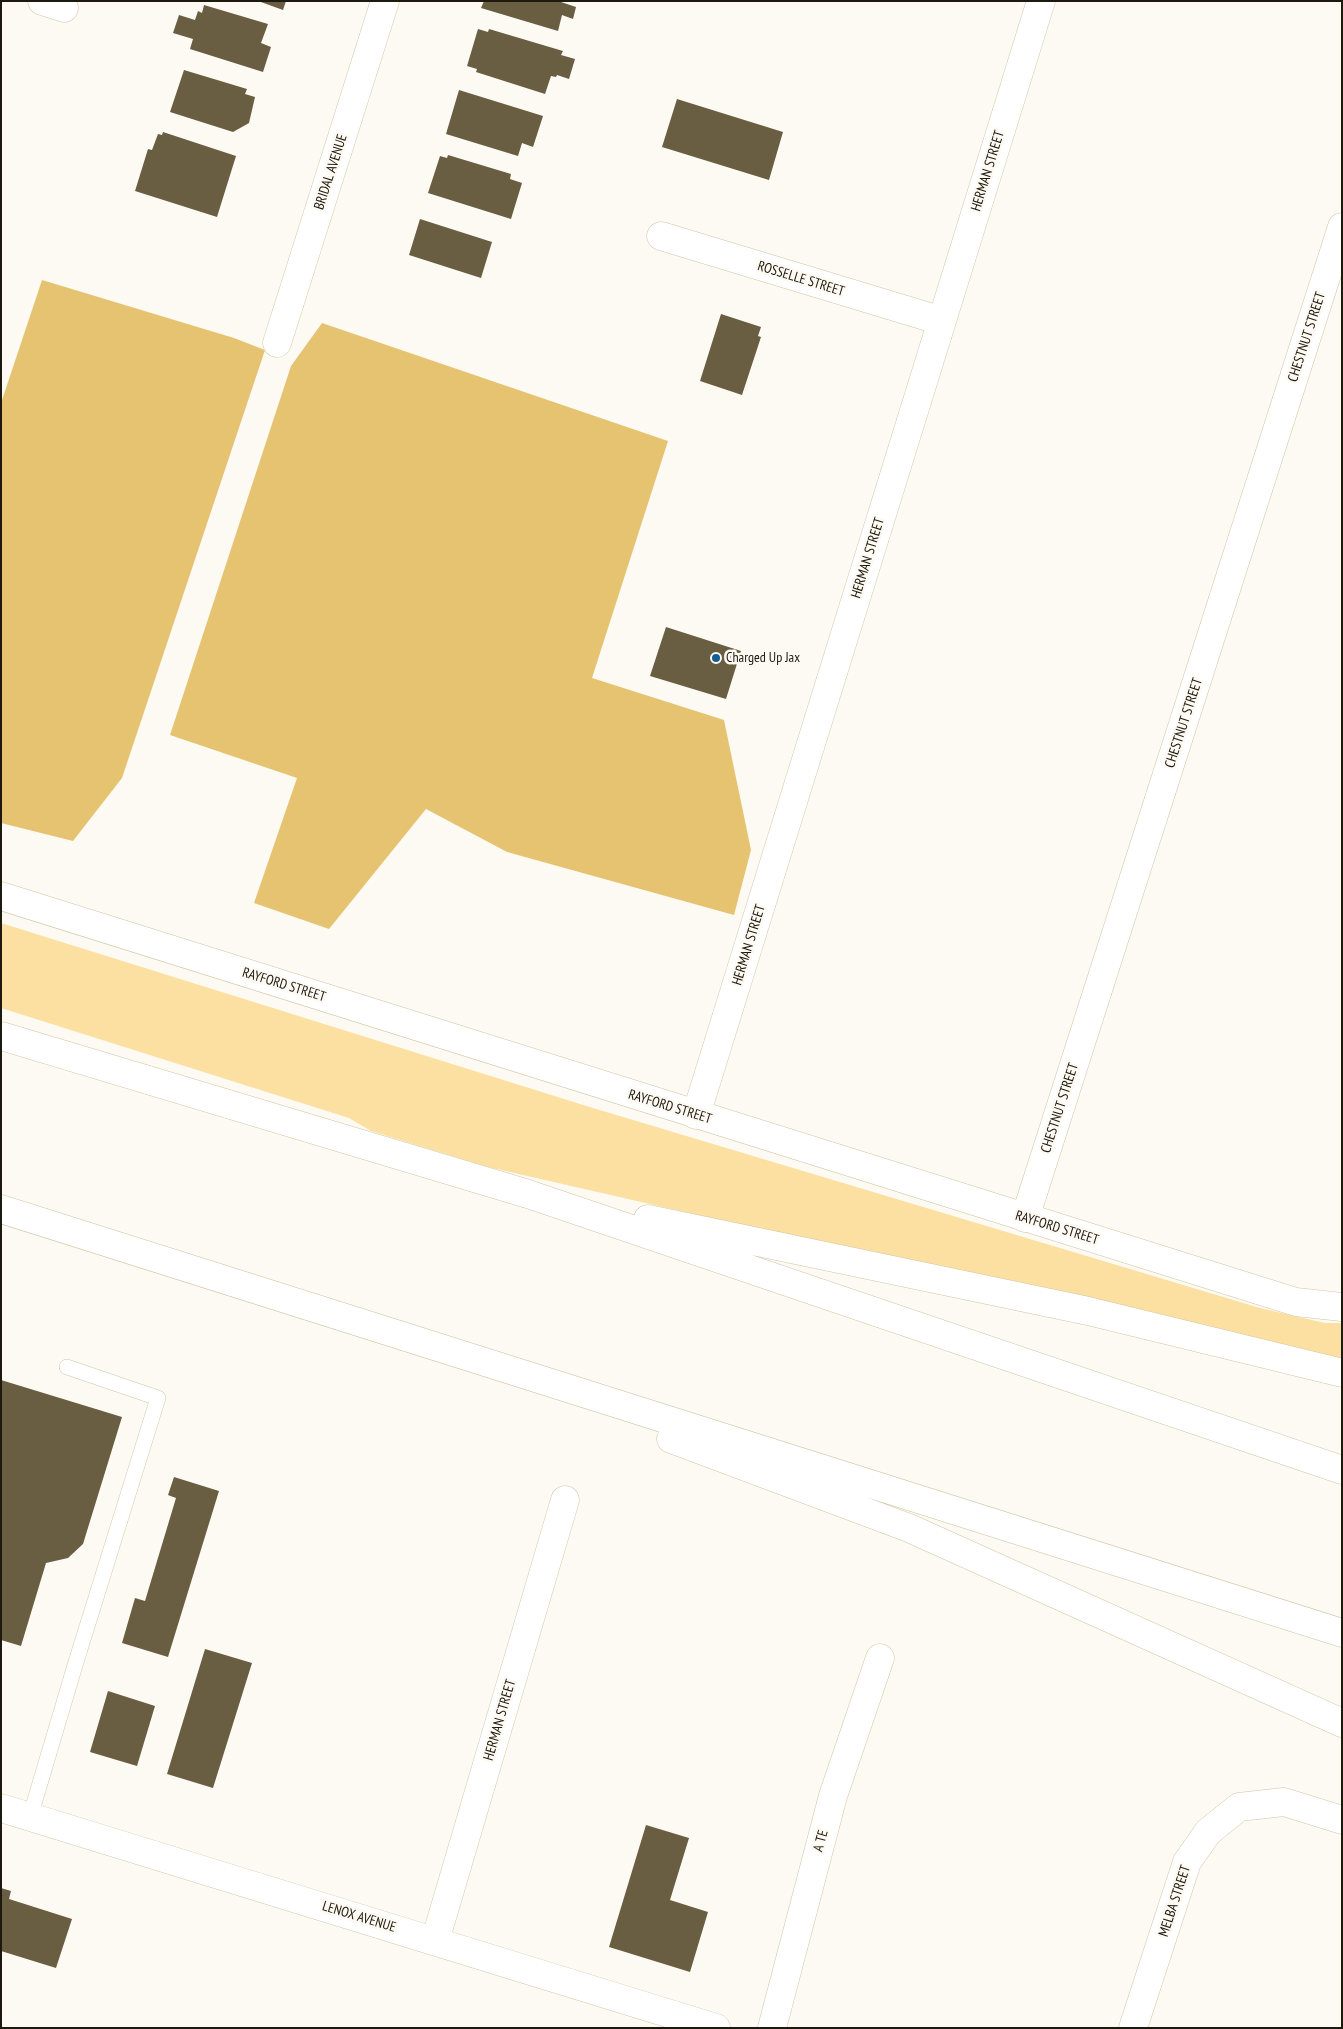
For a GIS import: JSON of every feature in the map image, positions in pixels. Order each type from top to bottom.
[{"type":"main road","name":"BRIDAL AVENUE","points":[[277,343],[385,1]]},
{"type":"main road","name":"HERMAN STREET","points":[[696,1115],[1041,1]]},
{"type":"main road","name":"CHESTNUT STREET","points":[[1025,1218],[1342,227]]},
{"type":"main road","name":"ROSSELLE STREET","points":[[661,236],[942,321]]},
{"type":"main road","name":"RAYFORD STREET","points":[[1,896],[1296,1302],[1342,1307]]},
{"type":"main road","points":[[1,1036],[528,1194],[1342,1470]]},
{"type":"main road","points":[[528,1194],[1088,1311],[1342,1373]]},
{"type":"main road","points":[[1,1209],[1342,1633]]},
{"type":"main road","points":[[359,1321],[909,1528],[1342,1723]]},
{"type":"main road","name":"HERMAN STREET","points":[[435,1941],[565,1500]]},
{"type":"main road","name":"A TE","points":[[772,2028],[833,1796],[880,1658]]},
{"type":"main road","name":"MELBA STREET","points":[[1133,2028],[1187,1862],[1208,1832],[1239,1807],[1284,1802],[1342,1820]]},
{"type":"main road","name":"LENOX AVENUE","points":[[1,1808],[716,2028]]},
{"type":"lane","points":[[30,1817],[158,1398],[67,1367]]},
{"type":"shaded area","points":[[42,280],[234,338],[265,350],[122,778],[73,841],[1,823],[1,403]]},
{"type":"shaded area","points":[[322,323],[668,441],[592,678],[724,720],[751,850],[734,915],[507,852],[426,809],[329,929],[254,903],[297,778],[170,735],[291,366]]},
{"type":"shaded area","points":[[1,923],[593,1108],[1260,1308],[1325,1323],[1342,1323],[1342,1359],[1140,1316],[488,1167],[371,1131],[349,1118],[1,1008]]},
{"type":"building","points":[[258,1],[286,1],[283,10]]},
{"type":"building","points":[[484,1],[558,1],[576,7],[573,19],[562,15],[558,31],[481,8]]},
{"type":"building","points":[[204,5],[268,24],[261,43],[271,47],[263,72],[190,49],[193,39],[173,33],[179,15],[195,20],[198,11],[202,13]]},
{"type":"building","points":[[478,29],[488,32],[489,29],[563,51],[561,55],[575,59],[569,79],[557,75],[556,77],[551,76],[545,94],[476,72],[477,69],[467,66]]},
{"type":"building","points":[[184,70],[247,89],[245,94],[255,97],[249,123],[233,132],[170,112]]},
{"type":"building","points":[[459,90],[543,116],[533,147],[522,143],[518,156],[446,134]]},
{"type":"building","points":[[677,99],[783,132],[769,180],[662,147]]},
{"type":"building","points":[[163,132],[236,156],[217,217],[135,191],[148,149],[152,150],[158,134],[162,135]]},
{"type":"building","points":[[448,155],[511,174],[510,179],[522,183],[511,219],[428,193],[440,156],[447,158]]},
{"type":"building","points":[[420,219],[492,242],[481,278],[409,255]]},
{"type":"building","points":[[721,314],[761,327],[758,336],[761,337],[742,395],[700,381]]},
{"type":"building","points":[[666,627],[741,651],[726,699],[650,676]]},
{"type":"building","points":[[1,1380],[122,1417],[83,1544],[68,1558],[46,1563],[21,1646],[1,1640]]},
{"type":"building","points":[[174,1477],[219,1491],[168,1657],[122,1643],[135,1598],[145,1601],[176,1498],[168,1495]]},
{"type":"building","points":[[205,1649],[252,1663],[213,1788],[167,1774]]},
{"type":"building","points":[[108,1691],[155,1706],[137,1766],[90,1752]]},
{"type":"building","points":[[646,1825],[689,1838],[670,1900],[708,1912],[690,1972],[609,1947]]},
{"type":"building","points":[[1,1888],[11,1891],[9,1899],[72,1919],[56,1968],[1,1951]]},
{"type":"place","name":"Charged Up Jax","points":[[716,658]]}]
